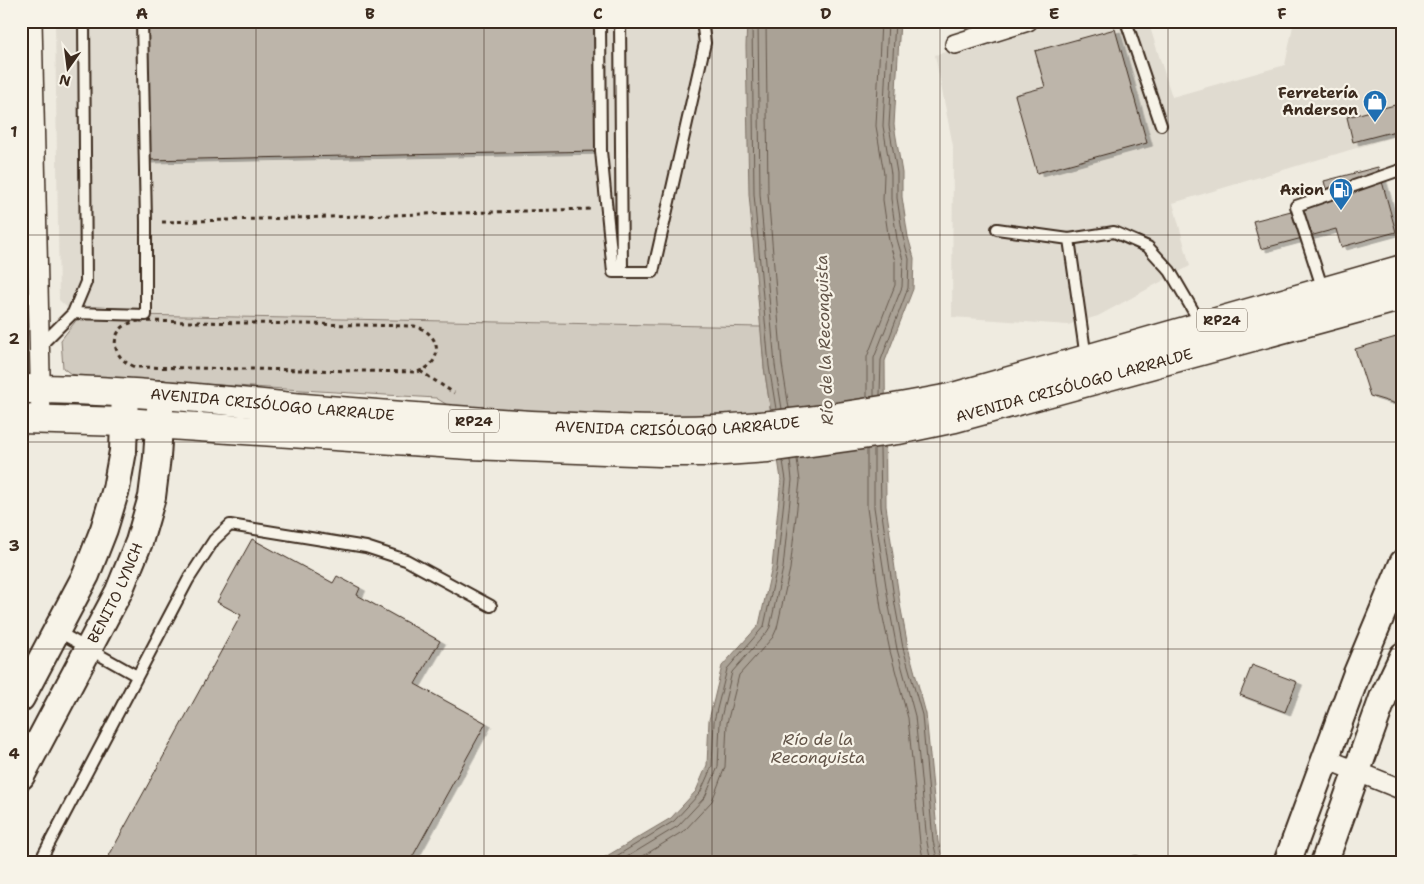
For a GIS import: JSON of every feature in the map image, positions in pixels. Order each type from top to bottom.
[{"type":"main road","name":"AVENIDA CRISÓLOGO LARRALDE","points":[[31,389],[161,394],[469,421],[598,440],[710,452],[768,448],[898,430],[946,420],[1045,382],[1330,303],[1403,269]]},
{"type":"main road","name":"AVENIDA CRISÓLOGO LARRALDE","points":[[1045,382],[1086,358],[1202,326],[1330,303],[1403,296]]},
{"type":"main road","points":[[1330,303],[1380,316],[1403,310]]},
{"type":"main road","name":"AVENIDA CRISÓLOGO LARRALDE","points":[[31,419],[160,424],[470,445],[598,440]]},
{"type":"street","points":[[31,419],[31,389],[40,346],[32,21]]},
{"type":"street","points":[[955,44],[1028,21]]},
{"type":"street","points":[[21,698],[86,575],[104,529],[116,489],[122,451],[125,392]]},
{"type":"street","name":"BENITO LYNCH","points":[[21,776],[119,591],[139,542],[152,497],[160,424],[161,394]]},
{"type":"street","points":[[1287,863],[1357,673],[1403,563]]},
{"type":"street","points":[[1324,863],[1338,820],[1384,698],[1403,656]]},
{"type":"street","points":[[1326,759],[1403,790]]},
{"type":"lane","points":[[40,346],[73,313],[86,282],[84,21]]},
{"type":"lane","points":[[73,313],[146,315],[142,21]]},
{"type":"lane","points":[[600,21],[601,152],[613,272],[653,272],[705,42],[702,21]]},
{"type":"lane","points":[[620,21],[622,272]]},
{"type":"lane","points":[[1126,21],[1161,125]]},
{"type":"lane","points":[[1330,303],[1296,206],[1403,169]]},
{"type":"lane","points":[[997,229],[1069,239],[1114,232],[1148,247],[1170,271],[1202,326]]},
{"type":"lane","points":[[1069,239],[1086,358]]},
{"type":"lane","points":[[39,863],[188,580],[214,540],[230,525],[366,547],[406,560],[490,606]]},
{"type":"lane","points":[[56,631],[137,676]]},
{"type":"path","points":[[146,222],[606,209]]},
{"type":"path","points":[[140,321],[414,326],[422,328],[433,337],[436,344],[436,352],[434,359],[424,370],[409,372],[135,367],[121,360],[115,345],[116,337],[120,330],[126,325],[140,321]]},
{"type":"shaded area","points":[[55,21],[747,21],[749,194],[761,327],[73,313],[59,300]]},
{"type":"shaded area","points":[[1054,21],[1148,21],[1172,97],[1285,65],[1294,21],[1403,21],[1403,134],[1173,203],[1190,266],[1098,316],[1068,325],[952,317],[953,146],[935,55]]},
{"type":"shaded area","points":[[81,314],[761,327],[764,367],[771,413],[689,418],[459,412],[436,398],[84,377],[71,374],[63,368],[61,340]]},
{"type":"water","name":"Río de la Reconquista","points":[[747,21],[900,21],[894,125],[902,173],[902,197],[908,237],[914,258],[913,289],[885,361],[886,506],[908,647],[926,714],[938,841],[943,863],[595,863],[671,818],[696,791],[707,765],[709,720],[722,666],[759,625],[772,567],[781,479],[764,367],[749,194]]},
{"type":"building","points":[[597,21],[600,151],[146,160],[143,22]]},
{"type":"building","points":[[1115,29],[1147,143],[1037,173],[1015,95],[1045,87],[1035,51]]},
{"type":"building","name":"Ferretería Anderson","points":[[1403,103],[1403,129],[1353,142],[1347,117]]},
{"type":"building","name":"Axion","points":[[1378,167],[1396,232],[1341,247],[1336,229],[1261,249],[1253,221],[1329,201],[1324,181]]},
{"type":"building","points":[[1403,335],[1403,406],[1370,396],[1355,349]]},
{"type":"building","points":[[252,539],[333,583],[337,576],[360,588],[357,595],[440,641],[415,684],[486,723],[409,863],[105,863],[241,615],[217,602]]},
{"type":"building","points":[[1252,665],[1297,682],[1285,712],[1240,695]]},
{"type":"place","name":"Ferretería Anderson","points":[[1375,123]]},
{"type":"place","name":"Axion","points":[[1341,211]]}]
